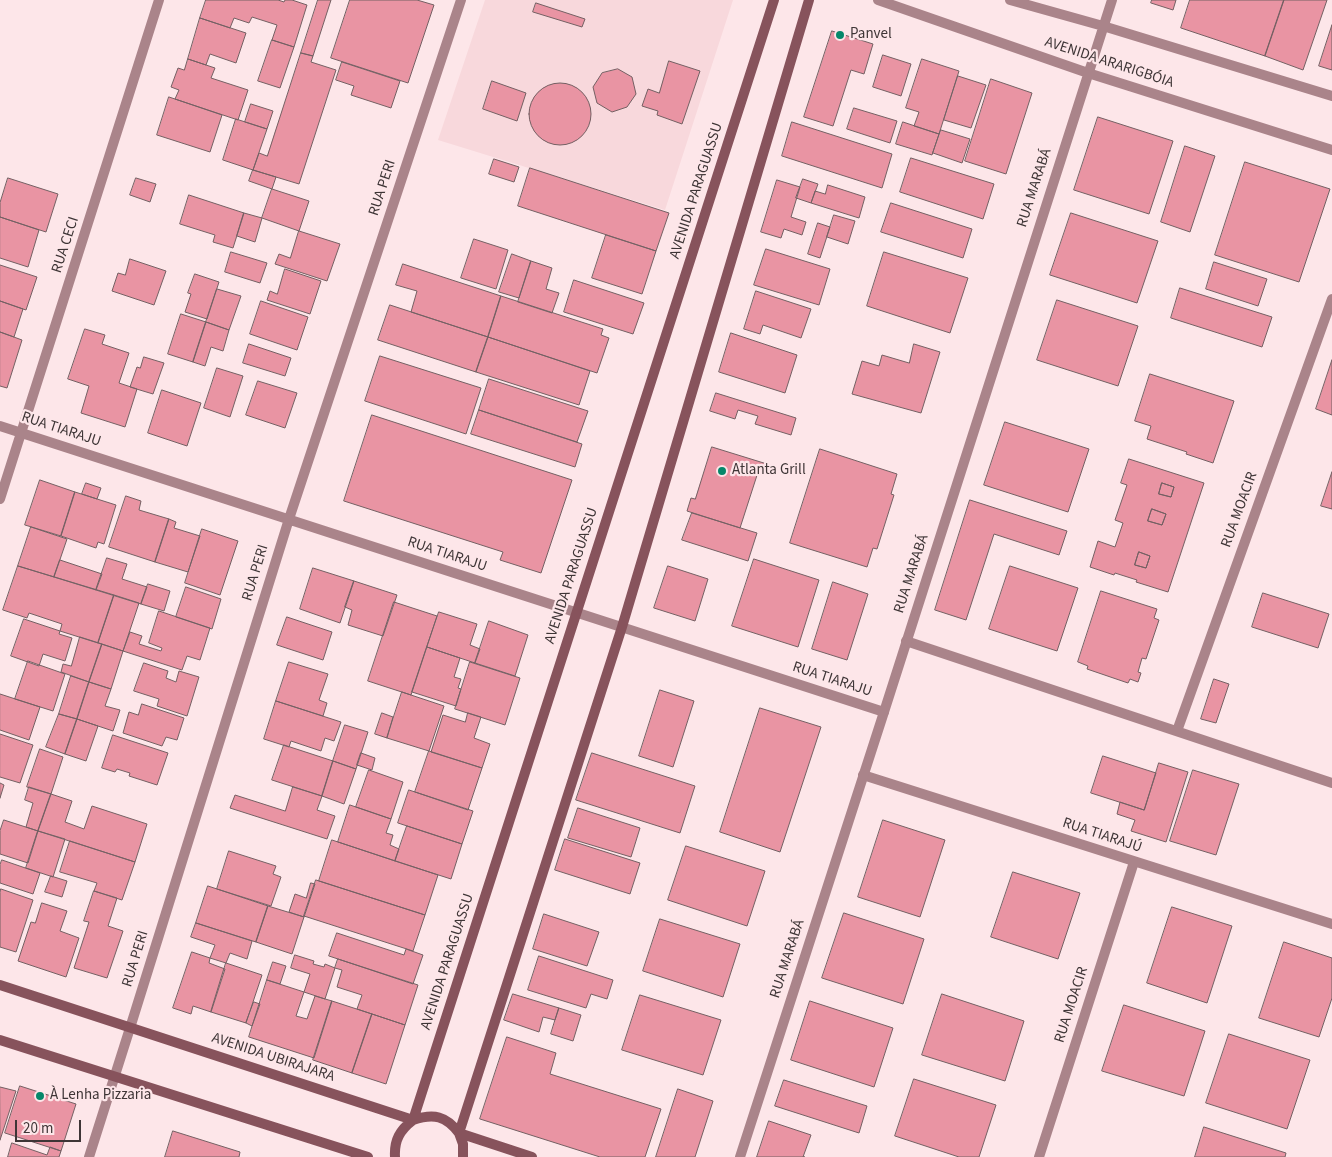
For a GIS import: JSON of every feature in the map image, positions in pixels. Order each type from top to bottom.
[{"type":"main road","name":"AVENIDA PARAGUASSU","points":[[395,1157],[395,1145],[398,1135],[404,1126],[413,1120],[774,0]]},
{"type":"main road","points":[[463,1157],[463,1144],[459,1133],[622,628],[809,0]]},
{"type":"main road","name":"AVENIDA UBIRAJARA","points":[[0,985],[413,1120],[423,1116],[434,1116],[444,1119],[453,1125],[459,1133],[532,1157]]},
{"type":"main road","points":[[0,1040],[368,1157]]},
{"type":"street","name":"RUA CECI","points":[[0,499],[159,0]]},
{"type":"street","name":"RUA PERI","points":[[89,1157],[289,519],[461,0]]},
{"type":"street","name":"AVENIDA ARARIGBÓIA","points":[[878,0],[1088,73],[1332,150]]},
{"type":"street","name":"AVENIDA ARARIGBÓIA","points":[[1010,0],[1103,26],[1332,96]]},
{"type":"street","name":"RUA MARABÁ","points":[[740,1157],[1112,0]]},
{"type":"street","name":"RUA MOACIR","points":[[1177,732],[1332,299]]},
{"type":"street","name":"RUA TIARAJU","points":[[0,426],[884,712]]},
{"type":"street","points":[[906,641],[1332,783]]},
{"type":"street","name":"RUA TIARAJÚ","points":[[863,775],[1332,924]]},
{"type":"street","name":"RUA MOACIR","points":[[1039,1157],[1134,862]]},
{"type":"shaded area","points":[[485,0],[733,0],[665,210],[438,140]]},
{"type":"building","points":[[206,0],[278,0],[284,2],[285,0],[292,0],[307,5],[294,47],[272,40],[277,25],[252,17],[249,23],[234,18],[230,28],[200,18]]},
{"type":"building","points":[[318,0],[331,0],[313,56],[301,53]]},
{"type":"building","points":[[350,0],[417,0],[434,5],[408,83],[331,58]]},
{"type":"building","points":[[1152,0],[1176,0],[1173,10],[1151,3]]},
{"type":"building","points":[[1190,0],[1284,0],[1265,56],[1181,28]]},
{"type":"building","points":[[1284,0],[1327,0],[1303,70],[1265,56]]},
{"type":"building","points":[[536,3],[585,19],[582,27],[533,12]]},
{"type":"building","points":[[200,18],[246,33],[236,63],[210,54],[206,65],[188,59]]},
{"type":"building","points":[[1332,25],[1332,70],[1319,66]]},
{"type":"building","points":[[832,31],[873,44],[864,74],[851,70],[833,126],[804,117]]},
{"type":"building","points":[[272,40],[294,47],[280,88],[258,81]]},
{"type":"building","points":[[301,53],[313,56],[311,62],[336,70],[299,184],[253,170],[259,153],[267,156]]},
{"type":"building","points":[[883,55],[911,64],[901,96],[873,87]]},
{"type":"building","points":[[188,59],[215,68],[211,78],[248,90],[238,120],[175,99],[179,90],[171,87],[178,68],[184,70]]},
{"type":"building","points":[[922,59],[959,71],[939,134],[914,126],[919,112],[906,108]]},
{"type":"building","points":[[669,61],[700,71],[682,124],[657,115],[658,111],[642,106],[648,89],[659,93]]},
{"type":"building","points":[[342,62],[400,81],[391,108],[351,95],[354,86],[336,80]]},
{"type":"building","points":[[618,69],[632,77],[636,94],[627,107],[612,112],[597,103],[593,87],[602,73]]},
{"type":"building","points":[[958,76],[986,85],[971,128],[944,120]]},
{"type":"building","points":[[991,79],[1032,93],[1006,174],[965,161]]},
{"type":"building","points":[[492,81],[526,93],[517,121],[483,109]]},
{"type":"building","points":[[560,83],[572,86],[582,92],[588,102],[591,114],[588,126],[582,136],[572,142],[560,145],[548,142],[538,136],[532,126],[529,114],[532,102],[538,92],[548,86]]},
{"type":"building","points":[[169,97],[222,115],[210,152],[157,135]]},
{"type":"building","points":[[251,104],[273,111],[267,129],[245,122]]},
{"type":"building","points":[[854,108],[897,121],[890,143],[847,129]]},
{"type":"building","points":[[1098,117],[1173,141],[1149,214],[1074,190]]},
{"type":"building","points":[[236,119],[267,129],[253,170],[223,160]]},
{"type":"building","points":[[792,122],[892,154],[882,188],[782,156]]},
{"type":"building","points":[[903,122],[939,134],[932,155],[896,144]]},
{"type":"building","points":[[941,130],[970,139],[962,163],[933,153]]},
{"type":"building","points":[[1185,146],[1215,156],[1190,232],[1161,222]]},
{"type":"building","points":[[911,158],[994,184],[983,219],[900,192]]},
{"type":"building","points":[[494,159],[519,167],[514,182],[489,174]]},
{"type":"building","points":[[1245,162],[1330,189],[1299,282],[1215,255]]},
{"type":"building","points":[[530,168],[669,213],[656,251],[518,206]]},
{"type":"building","points":[[253,170],[276,177],[272,189],[249,181]]},
{"type":"building","points":[[8,178],[58,194],[46,232],[0,217],[0,203]]},
{"type":"building","points":[[136,178],[156,184],[150,202],[130,195]]},
{"type":"building","points":[[803,179],[818,184],[811,203],[796,198]]},
{"type":"building","points":[[777,180],[800,187],[791,217],[806,222],[802,235],[784,229],[781,238],[761,232]]},
{"type":"building","points":[[828,185],[865,197],[859,218],[811,203],[815,191],[825,194]]},
{"type":"building","points":[[272,189],[309,201],[299,231],[262,218]]},
{"type":"building","points":[[189,195],[244,213],[233,248],[213,242],[215,235],[180,224]]},
{"type":"building","points":[[891,203],[972,229],[963,258],[881,232]]},
{"type":"building","points":[[244,213],[262,218],[255,242],[237,236]]},
{"type":"building","points":[[1071,213],[1158,241],[1137,303],[1050,275]]},
{"type":"building","points":[[834,215],[855,221],[848,244],[827,237]]},
{"type":"building","points":[[0,217],[39,230],[28,267],[0,258]]},
{"type":"building","points":[[818,223],[830,227],[820,258],[808,254]]},
{"type":"building","points":[[299,231],[340,244],[327,281],[275,264],[279,254],[290,258]]},
{"type":"building","points":[[606,235],[656,251],[642,294],[592,278]]},
{"type":"building","points":[[474,239],[508,250],[496,289],[461,278]]},
{"type":"building","points":[[766,249],[830,269],[819,305],[754,285]]},
{"type":"building","points":[[231,252],[267,263],[260,283],[225,272]]},
{"type":"building","points":[[884,252],[968,278],[950,333],[867,306]]},
{"type":"building","points":[[512,254],[531,261],[519,298],[499,292]]},
{"type":"building","points":[[130,259],[166,271],[154,305],[112,291],[118,273],[125,275]]},
{"type":"building","points":[[531,261],[552,268],[546,289],[559,293],[552,313],[518,302]]},
{"type":"building","points":[[1214,262],[1267,279],[1258,306],[1206,289]]},
{"type":"building","points":[[403,264],[501,296],[488,337],[411,312],[417,291],[396,285]]},
{"type":"building","points":[[0,265],[37,277],[26,310],[0,301]]},
{"type":"building","points":[[285,269],[321,281],[310,314],[267,300],[270,291],[277,294]]},
{"type":"building","points":[[195,274],[219,282],[207,319],[185,312],[191,294],[188,293]]},
{"type":"building","points":[[574,280],[644,303],[633,334],[564,312]]},
{"type":"building","points":[[1180,288],[1272,317],[1262,347],[1171,318]]},
{"type":"building","points":[[217,289],[241,296],[229,330],[206,322]]},
{"type":"building","points":[[756,291],[811,309],[801,338],[763,325],[760,334],[744,329]]},
{"type":"building","points":[[501,296],[603,329],[601,335],[609,338],[597,373],[488,337]]},
{"type":"building","points":[[1057,300],[1138,326],[1118,386],[1037,360]]},
{"type":"building","points":[[0,301],[23,309],[14,337],[0,332]]},
{"type":"building","points":[[261,301],[308,317],[297,350],[250,334]]},
{"type":"building","points":[[390,305],[488,337],[476,372],[378,340]]},
{"type":"building","points":[[181,314],[206,322],[193,362],[168,354]]},
{"type":"building","points":[[206,322],[229,330],[223,351],[211,347],[205,366],[193,362]]},
{"type":"building","points":[[85,329],[105,335],[102,344],[129,353],[119,383],[137,389],[125,427],[81,413],[89,386],[68,379]]},
{"type":"building","points":[[0,332],[22,340],[7,388],[0,386]]},
{"type":"building","points":[[731,333],[797,355],[785,393],[719,372]]},
{"type":"building","points":[[488,337],[590,371],[579,405],[476,372]]},
{"type":"building","points":[[249,344],[291,358],[285,376],[243,363]]},
{"type":"building","points":[[914,344],[940,352],[921,413],[852,394],[862,361],[879,366],[882,355],[909,363]]},
{"type":"building","points":[[380,356],[481,388],[466,434],[365,401]]},
{"type":"building","points":[[144,357],[164,363],[153,394],[130,387],[137,367],[140,368]]},
{"type":"building","points":[[1332,360],[1332,415],[1316,409]]},
{"type":"building","points":[[217,368],[243,376],[230,417],[204,408]]},
{"type":"building","points":[[1150,374],[1234,401],[1213,463],[1147,439],[1151,426],[1135,421]]},
{"type":"building","points":[[489,379],[588,411],[577,442],[479,410]]},
{"type":"building","points":[[258,381],[297,393],[285,428],[246,415]]},
{"type":"building","points":[[162,390],[201,403],[187,446],[148,433]]},
{"type":"building","points":[[716,393],[796,418],[791,435],[755,424],[758,416],[738,410],[735,419],[710,411]]},
{"type":"building","points":[[479,410],[582,444],[575,467],[471,434]]},
{"type":"building","points":[[372,415],[572,480],[541,573],[500,560],[503,552],[344,501]]},
{"type":"building","points":[[1005,422],[1089,449],[1068,512],[984,485]]},
{"type":"building","points":[[712,447],[767,464],[765,471],[759,469],[740,528],[687,511],[691,498],[695,499]]},
{"type":"building","points":[[820,449],[897,474],[891,494],[894,495],[877,549],[873,548],[867,567],[790,543]]},
{"type":"building","points":[[1129,459],[1204,483],[1168,592],[1136,582],[1137,580],[1090,567],[1098,541],[1115,547],[1123,523],[1115,520],[1127,485],[1121,483]],"holes":[[[1162,483],[1174,487],[1171,497],[1159,494]],[[1152,509],[1166,514],[1162,525],[1148,521]],[[1139,552],[1150,556],[1146,568],[1135,565]]]},
{"type":"building","points":[[1332,472],[1332,509],[1321,506]]},
{"type":"building","points":[[40,480],[75,492],[61,536],[25,525]]},
{"type":"building","points":[[86,483],[101,488],[97,499],[82,494]]},
{"type":"building","points":[[1162,483],[1174,487],[1171,497],[1159,494]]},
{"type":"building","points":[[75,492],[116,505],[104,544],[98,542],[96,548],[61,536]]},
{"type":"building","points":[[126,496],[141,501],[139,510],[169,519],[155,562],[109,547]]},
{"type":"building","points":[[970,500],[1067,531],[1059,555],[994,534],[966,620],[935,610]]},
{"type":"building","points":[[1152,509],[1166,514],[1162,525],[1148,521]]},
{"type":"building","points":[[692,513],[757,533],[748,561],[682,540]]},
{"type":"building","points":[[169,519],[176,522],[174,528],[200,536],[188,572],[155,562]]},
{"type":"building","points":[[31,527],[67,539],[54,577],[18,566]]},
{"type":"building","points":[[202,529],[238,541],[220,595],[185,583]]},
{"type":"building","points":[[1139,552],[1150,556],[1146,568],[1135,565]]},
{"type":"building","points":[[107,558],[127,564],[122,579],[147,587],[141,604],[96,590]]},
{"type":"building","points":[[754,559],[819,580],[798,647],[732,626]]},
{"type":"building","points":[[60,560],[102,574],[96,590],[54,577]]},
{"type":"building","points":[[18,566],[114,595],[98,643],[60,631],[62,624],[29,613],[27,618],[3,610]]},
{"type":"building","points":[[668,566],[708,579],[695,621],[654,608]]},
{"type":"building","points":[[1010,566],[1078,588],[1057,651],[989,629]]},
{"type":"building","points":[[313,568],[354,581],[340,623],[300,609]]},
{"type":"building","points":[[354,581],[397,595],[383,636],[348,625],[352,610],[345,607]]},
{"type":"building","points":[[833,582],[868,594],[847,660],[812,649]]},
{"type":"building","points":[[148,584],[170,591],[164,611],[141,604]]},
{"type":"building","points":[[186,587],[221,599],[212,629],[176,617]]},
{"type":"building","points":[[1101,591],[1157,609],[1154,618],[1159,620],[1146,659],[1142,658],[1138,672],[1141,673],[1138,682],[1130,679],[1128,683],[1087,669],[1088,666],[1078,662]]},
{"type":"building","points":[[1263,593],[1329,614],[1318,648],[1252,627]]},
{"type":"building","points":[[114,595],[139,603],[123,651],[98,643]]},
{"type":"building","points":[[394,602],[437,616],[411,695],[368,681]]},
{"type":"building","points":[[159,611],[210,628],[200,660],[187,656],[182,670],[123,651],[130,632],[142,636],[139,644],[161,651],[162,648],[149,643]]},
{"type":"building","points":[[439,612],[477,624],[470,645],[480,649],[475,663],[427,647]]},
{"type":"building","points":[[287,617],[332,632],[323,660],[277,645]]},
{"type":"building","points":[[24,619],[60,631],[59,634],[72,638],[65,661],[43,654],[39,666],[11,656]]},
{"type":"building","points":[[489,621],[528,635],[515,676],[475,663]]},
{"type":"building","points":[[80,637],[102,644],[89,682],[61,672],[63,664],[71,666]]},
{"type":"building","points":[[102,644],[123,651],[111,689],[89,682]]},
{"type":"building","points":[[427,647],[460,658],[454,677],[461,679],[458,688],[461,689],[456,706],[412,692]]},
{"type":"building","points":[[28,661],[65,674],[53,711],[15,699]]},
{"type":"building","points":[[289,662],[328,674],[319,700],[327,703],[323,716],[276,701]]},
{"type":"building","points":[[470,662],[520,678],[505,725],[455,709]]},
{"type":"building","points":[[144,663],[168,671],[166,678],[176,682],[179,671],[199,677],[187,716],[157,706],[159,699],[134,691]]},
{"type":"building","points":[[71,676],[89,682],[77,719],[59,714]]},
{"type":"building","points":[[1214,679],[1229,684],[1216,723],[1201,719]]},
{"type":"building","points":[[89,682],[111,689],[105,706],[120,710],[113,731],[77,719]]},
{"type":"building","points":[[660,690],[694,701],[673,767],[639,756]]},
{"type":"building","points":[[402,692],[444,706],[429,751],[387,738]]},
{"type":"building","points":[[0,694],[40,707],[29,740],[0,730]]},
{"type":"building","points":[[276,701],[341,722],[334,741],[325,738],[321,751],[291,741],[289,747],[264,739]]},
{"type":"building","points":[[142,704],[184,718],[177,740],[166,737],[162,746],[123,733],[129,712],[138,715]]},
{"type":"building","points":[[760,708],[821,727],[780,852],[720,832]]},
{"type":"building","points":[[382,713],[393,717],[387,738],[375,734]]},
{"type":"building","points":[[468,713],[481,717],[474,738],[490,744],[482,768],[431,752],[443,715],[465,722]]},
{"type":"building","points":[[59,714],[77,719],[65,754],[46,747]]},
{"type":"building","points":[[77,719],[98,726],[86,761],[65,754]]},
{"type":"building","points":[[345,725],[368,732],[356,769],[333,761]]},
{"type":"building","points":[[0,734],[33,745],[20,783],[0,777]]},
{"type":"building","points":[[113,735],[168,753],[157,785],[129,776],[130,773],[117,769],[115,772],[102,768]]},
{"type":"building","points":[[284,745],[333,761],[322,796],[272,780]]},
{"type":"building","points":[[40,749],[63,757],[51,794],[27,787]]},
{"type":"building","points":[[429,751],[482,768],[468,810],[415,792]]},
{"type":"building","points":[[361,753],[375,758],[372,770],[357,765]]},
{"type":"building","points":[[592,753],[695,786],[680,833],[576,800]]},
{"type":"building","points":[[1103,756],[1156,773],[1144,810],[1091,793]]},
{"type":"building","points":[[333,761],[356,769],[344,804],[322,796]]},
{"type":"building","points":[[1159,763],[1188,772],[1166,842],[1131,831],[1135,820],[1117,814],[1120,802],[1144,810]]},
{"type":"building","points":[[369,770],[403,782],[391,819],[356,807]]},
{"type":"building","points":[[1193,770],[1239,784],[1216,855],[1170,841]]},
{"type":"building","points":[[0,783],[4,785],[0,798]]},
{"type":"building","points":[[29,787],[51,794],[38,831],[26,827],[33,803],[25,800]]},
{"type":"building","points":[[293,787],[322,796],[317,810],[335,816],[327,839],[230,808],[235,795],[285,811]]},
{"type":"building","points":[[409,790],[473,811],[462,844],[398,823]]},
{"type":"building","points":[[51,794],[72,801],[65,822],[84,829],[92,806],[147,824],[135,862],[38,831]]},
{"type":"building","points":[[350,805],[391,819],[386,833],[393,835],[390,845],[399,849],[395,861],[338,842]]},
{"type":"building","points":[[578,808],[640,828],[631,857],[568,838]]},
{"type":"building","points":[[4,820],[38,831],[28,863],[0,854],[0,831]]},
{"type":"building","points":[[883,820],[945,840],[920,917],[858,897]]},
{"type":"building","points":[[407,826],[462,844],[451,879],[395,861]]},
{"type":"building","points":[[38,831],[65,839],[53,877],[26,868]]},
{"type":"building","points":[[565,839],[640,863],[630,894],[555,870]]},
{"type":"building","points":[[332,840],[438,875],[425,915],[319,881]]},
{"type":"building","points":[[70,841],[135,862],[122,900],[94,891],[97,883],[60,872]]},
{"type":"building","points":[[686,846],[765,871],[747,926],[668,900]]},
{"type":"building","points":[[229,851],[276,866],[273,874],[281,877],[271,906],[217,889]]},
{"type":"building","points":[[2,860],[40,873],[33,894],[0,883],[0,865]]},
{"type":"building","points":[[1013,872],[1080,893],[1058,959],[991,937]]},
{"type":"building","points":[[51,876],[67,881],[62,897],[45,892]]},
{"type":"building","points":[[316,880],[425,915],[413,951],[304,916]]},
{"type":"building","points":[[311,883],[315,884],[304,917],[289,912],[295,894],[306,898]]},
{"type":"building","points":[[208,886],[268,906],[256,942],[196,923]]},
{"type":"building","points":[[1,889],[33,900],[16,952],[0,947]]},
{"type":"building","points":[[94,891],[117,898],[108,926],[123,931],[107,978],[74,968],[89,922],[84,921]]},
{"type":"building","points":[[42,903],[67,911],[60,931],[79,938],[66,977],[18,961],[31,922],[35,923]]},
{"type":"building","points":[[268,906],[304,917],[292,954],[256,942]]},
{"type":"building","points":[[1172,907],[1232,926],[1207,1003],[1147,983]]},
{"type":"building","points":[[844,913],[924,939],[903,1004],[822,978]]},
{"type":"building","points":[[544,914],[599,932],[587,966],[533,949]]},
{"type":"building","points":[[660,919],[740,944],[723,997],[643,971]]},
{"type":"building","points":[[196,923],[252,941],[247,959],[230,953],[226,963],[210,958],[215,945],[191,937]]},
{"type":"building","points":[[337,933],[404,955],[406,949],[423,955],[413,984],[329,956]]},
{"type":"building","points":[[1284,942],[1332,958],[1332,998],[1319,1037],[1259,1018]]},
{"type":"building","points":[[192,952],[210,958],[209,963],[225,969],[211,1012],[193,1006],[191,1014],[173,1008]]},
{"type":"building","points":[[295,955],[314,961],[313,964],[324,967],[325,964],[335,968],[325,999],[304,992],[310,974],[291,968]]},
{"type":"building","points":[[539,956],[613,980],[607,999],[591,994],[586,1008],[528,990]]},
{"type":"building","points":[[338,959],[418,985],[405,1025],[357,1009],[362,995],[337,987],[342,970],[335,968]]},
{"type":"building","points":[[273,962],[286,966],[280,984],[267,980]]},
{"type":"building","points":[[226,963],[262,975],[246,1023],[211,1012]]},
{"type":"building","points":[[267,980],[304,992],[296,1016],[307,1019],[315,996],[332,1001],[314,1058],[249,1037]]},
{"type":"building","points":[[513,994],[559,1008],[555,1020],[543,1017],[539,1032],[504,1020]]},
{"type":"building","points":[[942,994],[1024,1021],[1005,1081],[922,1055]]},
{"type":"building","points":[[640,995],[721,1020],[703,1075],[622,1050]]},
{"type":"building","points":[[332,1001],[372,1014],[352,1073],[313,1060]]},
{"type":"building","points":[[810,1001],[893,1028],[874,1087],[791,1060]]},
{"type":"building","points":[[254,1002],[260,1004],[252,1026],[246,1023]]},
{"type":"building","points":[[1124,1005],[1205,1031],[1184,1096],[1102,1071]]},
{"type":"building","points":[[559,1008],[581,1015],[573,1041],[551,1034]]},
{"type":"building","points":[[372,1014],[405,1025],[386,1084],[352,1073]]},
{"type":"building","points":[[1229,1034],[1310,1060],[1287,1129],[1206,1103]]},
{"type":"building","points":[[507,1037],[556,1053],[550,1074],[661,1109],[645,1157],[600,1157],[480,1119]]},
{"type":"building","points":[[914,1079],[996,1105],[979,1157],[959,1157],[895,1136]]},
{"type":"building","points":[[784,1080],[867,1106],[859,1133],[775,1106]]},
{"type":"building","points":[[20,1086],[76,1104],[61,1151],[5,1133]]},
{"type":"building","points":[[0,1087],[16,1091],[0,1140]]},
{"type":"building","points":[[678,1089],[713,1101],[695,1157],[656,1157]]},
{"type":"building","points":[[769,1121],[811,1135],[803,1157],[757,1157]]},
{"type":"building","points":[[1204,1127],[1286,1153],[1285,1157],[1195,1157]]},
{"type":"building","points":[[173,1131],[240,1152],[239,1157],[165,1157]]},
{"type":"building","points":[[12,1143],[47,1155],[50,1147],[61,1151],[59,1157],[8,1157]]},
{"type":"place","name":"Panvel","points":[[840,35]]},
{"type":"place","name":"Atlanta Grill","points":[[722,471]]},
{"type":"place","name":"À Lenha Pizzaria","points":[[40,1096]]}]
